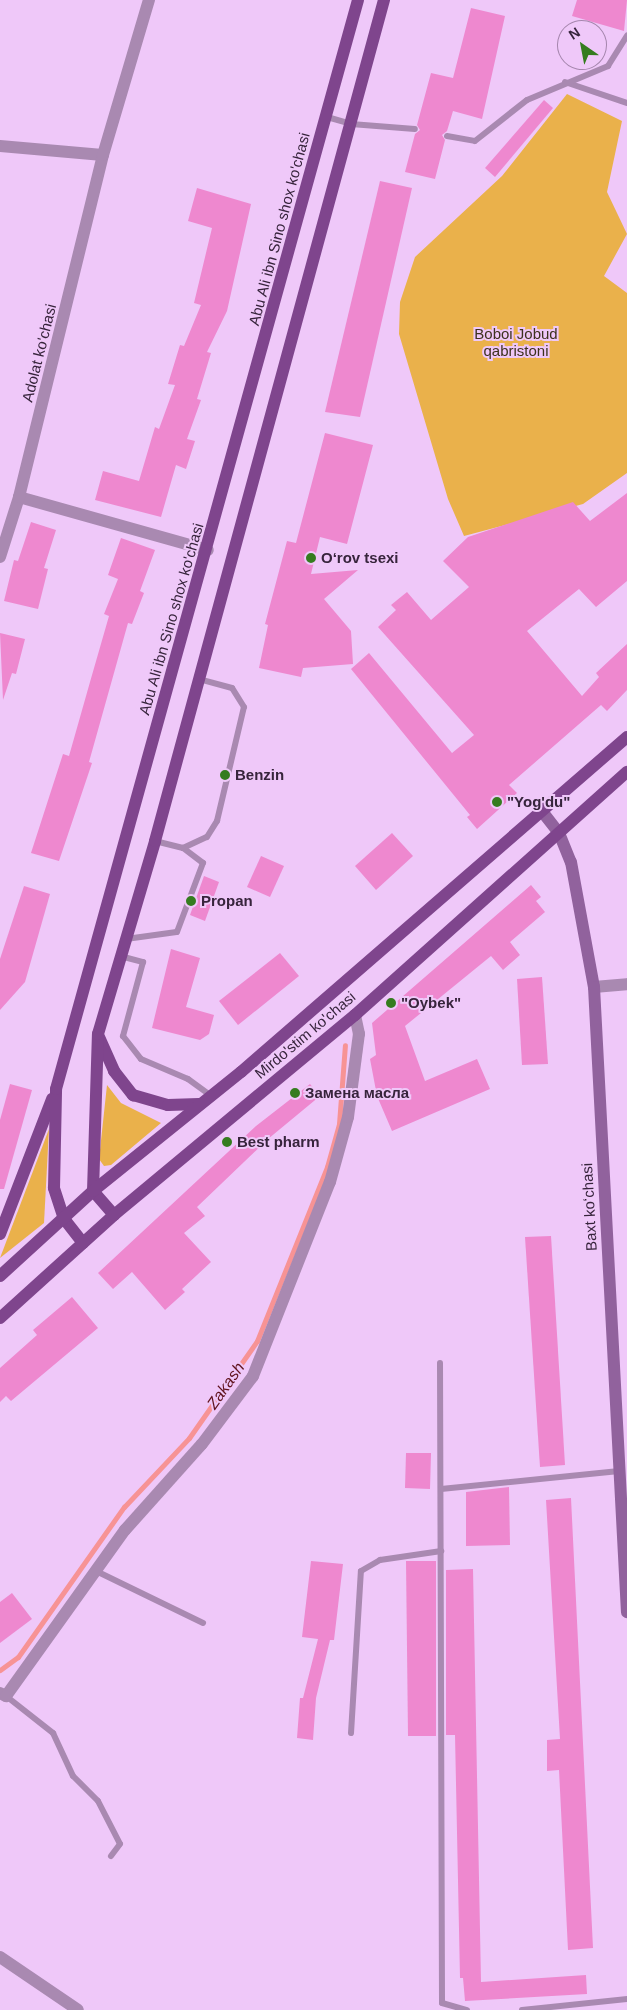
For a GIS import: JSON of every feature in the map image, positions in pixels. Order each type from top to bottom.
[{"type":"main road","name":"Abu Ali ibn Sino shox ko'chasi","points":[[83,1243],[64,1219],[54,1188],[56,1090],[208,550],[358,0]]},
{"type":"main road","points":[[114,1215],[93,1191],[98,1034],[155,841],[384,0]]},
{"type":"main road","name":"Mirdo'stim ko'chasi","points":[[0,1276],[93,1191],[210,1095],[627,737]]},
{"type":"main road","name":"Mirdo'stim ko'chasi","points":[[0,1318],[114,1215],[355,1015],[627,772]]},
{"type":"main road","name":"Baxt koʻchasi","points":[[541,810],[559,833],[578,894],[594,987],[620,1471],[624,1505],[627,1612]]},
{"type":"main road","points":[[98,1034],[114,1071],[133,1095],[168,1105],[199,1104]]},
{"type":"main road","points":[[0,1234],[56,1090]]},
{"type":"street","name":"Adolat ko'chasi","points":[[0,557],[19,497],[103,155],[149,0]]},
{"type":"street","points":[[0,146],[103,155]]},
{"type":"street","points":[[19,497],[208,550]]},
{"type":"street","points":[[594,987],[627,984]]},
{"type":"street","points":[[3,1695],[96,1571],[253,1376],[330,1182],[348,1117],[359,1034],[355,1015]]},
{"type":"street","points":[[0,1957],[78,2010]]},
{"type":"lane","points":[[446,136],[475,141],[527,100],[565,82],[608,66],[627,36]]},
{"type":"lane","points":[[565,82],[627,102]]},
{"type":"lane","points":[[327,117],[351,124],[415,129]]},
{"type":"lane","points":[[183,848],[207,837],[217,821],[244,707],[232,688],[199,679]]},
{"type":"lane","points":[[125,940],[177,932],[203,863],[183,848],[155,841]]},
{"type":"lane","points":[[120,956],[143,962],[123,1036],[141,1059],[188,1079],[210,1095]]},
{"type":"lane","points":[[440,1363],[442,2003],[466,2010]]},
{"type":"lane","points":[[441,1489],[620,1471]]},
{"type":"lane","points":[[351,1733],[361,1571],[380,1560],[441,1551]]},
{"type":"lane","points":[[96,1571],[203,1623]]},
{"type":"lane","points":[[3,1695],[53,1732],[73,1776],[98,1801],[120,1844],[111,1856]]},
{"type":"lane","points":[[522,2010],[627,1999]]},
{"type":"green space","name":"Boboi Jobud qabristoni","points":[[567,94],[622,121],[607,192],[627,234],[604,276],[627,293],[627,473],[583,504],[464,536],[448,499],[399,334],[400,302],[415,257],[502,176]]},
{"type":"green space","points":[[107,1085],[121,1103],[161,1123],[111,1165],[104,1166],[99,1159]]},
{"type":"green space","points":[[49,1129],[44,1223],[0,1258]]},
{"type":"building","points":[[577,0],[627,0],[624,31],[607,26],[607,20],[586,20],[572,16]]},
{"type":"building","points":[[471,8],[505,16],[482,119],[453,111],[447,131],[442,135],[445,140],[435,179],[405,172],[415,134],[420,130],[417,125],[431,73],[453,78]]},
{"type":"building","points":[[544,100],[553,108],[495,177],[485,168]]},
{"type":"building","points":[[380,181],[412,188],[360,417],[325,412]]},
{"type":"building","points":[[197,188],[251,204],[227,311],[207,352],[211,353],[197,399],[201,400],[187,439],[195,441],[186,469],[176,465],[161,517],[95,500],[103,471],[139,481],[155,427],[159,429],[175,385],[168,384],[180,345],[184,346],[201,305],[194,303],[212,228],[188,221]]},
{"type":"building","points":[[325,433],[373,445],[347,544],[320,537],[311,574],[358,570],[324,599],[351,631],[353,664],[303,668],[301,677],[259,668],[268,625],[265,624],[287,541],[296,543]]},
{"type":"building","points":[[627,493],[627,581],[596,607],[579,589],[527,631],[582,696],[599,677],[596,673],[627,644],[627,690],[607,711],[601,705],[509,785],[517,793],[477,829],[467,817],[470,815],[351,669],[369,653],[452,753],[474,735],[378,627],[396,610],[391,605],[407,592],[431,620],[469,587],[443,561],[468,537],[573,502],[590,521]]},
{"type":"building","points":[[31,522],[56,530],[44,568],[48,569],[38,609],[4,601],[14,560],[18,561]]},
{"type":"building","points":[[121,538],[155,550],[140,591],[144,593],[132,624],[128,623],[89,762],[92,763],[59,861],[31,853],[63,754],[69,756],[109,616],[104,614],[118,579],[108,575]]},
{"type":"building","points":[[0,633],[25,639],[16,674],[12,673],[3,700]]},
{"type":"building","points":[[392,833],[413,856],[376,890],[355,866]]},
{"type":"building","points":[[261,856],[284,866],[270,897],[247,887]]},
{"type":"building","points":[[204,876],[219,882],[205,921],[190,915]]},
{"type":"building","points":[[531,885],[541,897],[536,901],[545,912],[510,942],[520,955],[503,970],[491,956],[405,1026],[425,1081],[477,1059],[490,1089],[392,1131],[377,1096],[370,1059],[376,1055],[372,1023]]},
{"type":"building","points":[[24,886],[50,894],[25,982],[0,1010],[0,959]]},
{"type":"building","points":[[171,949],[200,958],[186,1007],[214,1015],[209,1034],[200,1040],[152,1028]]},
{"type":"building","points":[[280,953],[299,976],[238,1025],[219,1001]]},
{"type":"building","points":[[542,977],[548,1064],[522,1065],[517,979]]},
{"type":"building","points":[[10,1084],[32,1090],[4,1189],[0,1189],[0,1120]]},
{"type":"building","points":[[310,1084],[320,1096],[268,1139],[197,1207],[205,1216],[184,1233],[211,1262],[182,1289],[185,1292],[165,1310],[132,1272],[113,1289],[98,1273],[256,1126]]},
{"type":"building","points":[[551,1236],[565,1465],[540,1467],[525,1237]]},
{"type":"building","points":[[72,1297],[98,1328],[11,1401],[6,1396],[0,1402],[0,1368],[37,1335],[33,1330]]},
{"type":"building","points":[[406,1453],[431,1453],[430,1489],[405,1488]]},
{"type":"building","points":[[509,1487],[510,1545],[466,1546],[466,1492]]},
{"type":"building","points":[[571,1498],[593,1948],[568,1950],[559,1770],[547,1771],[547,1740],[560,1739],[546,1500]]},
{"type":"building","points":[[311,1561],[343,1564],[334,1640],[330,1640],[316,1698],[313,1740],[297,1738],[300,1698],[303,1698],[318,1639],[302,1637]]},
{"type":"building","points":[[406,1561],[436,1561],[436,1736],[408,1736]]},
{"type":"building","points":[[473,1569],[481,1982],[586,1975],[587,1994],[465,2001],[463,1978],[460,1978],[455,1735],[446,1735],[446,1570]]},
{"type":"building","points":[[12,1593],[32,1619],[0,1643],[0,1602]]},
{"type":"waterway","name":"Zakash","points":[[0,1670],[18,1657],[124,1507],[189,1438],[257,1341],[327,1167],[339,1124],[345,1045]]},
{"type":"place","name":"Oʻrov tsexi","points":[[311,558]]},
{"type":"place","name":"Benzin","points":[[225,775]]},
{"type":"place","name":"\"Yog'du\"","points":[[497,802]]},
{"type":"place","name":"Propan","points":[[191,901]]},
{"type":"place","name":"\"Oybek\"","points":[[391,1003]]},
{"type":"place","name":"Замена масла","points":[[295,1093]]},
{"type":"place","name":"Best pharm","points":[[227,1142]]}]
